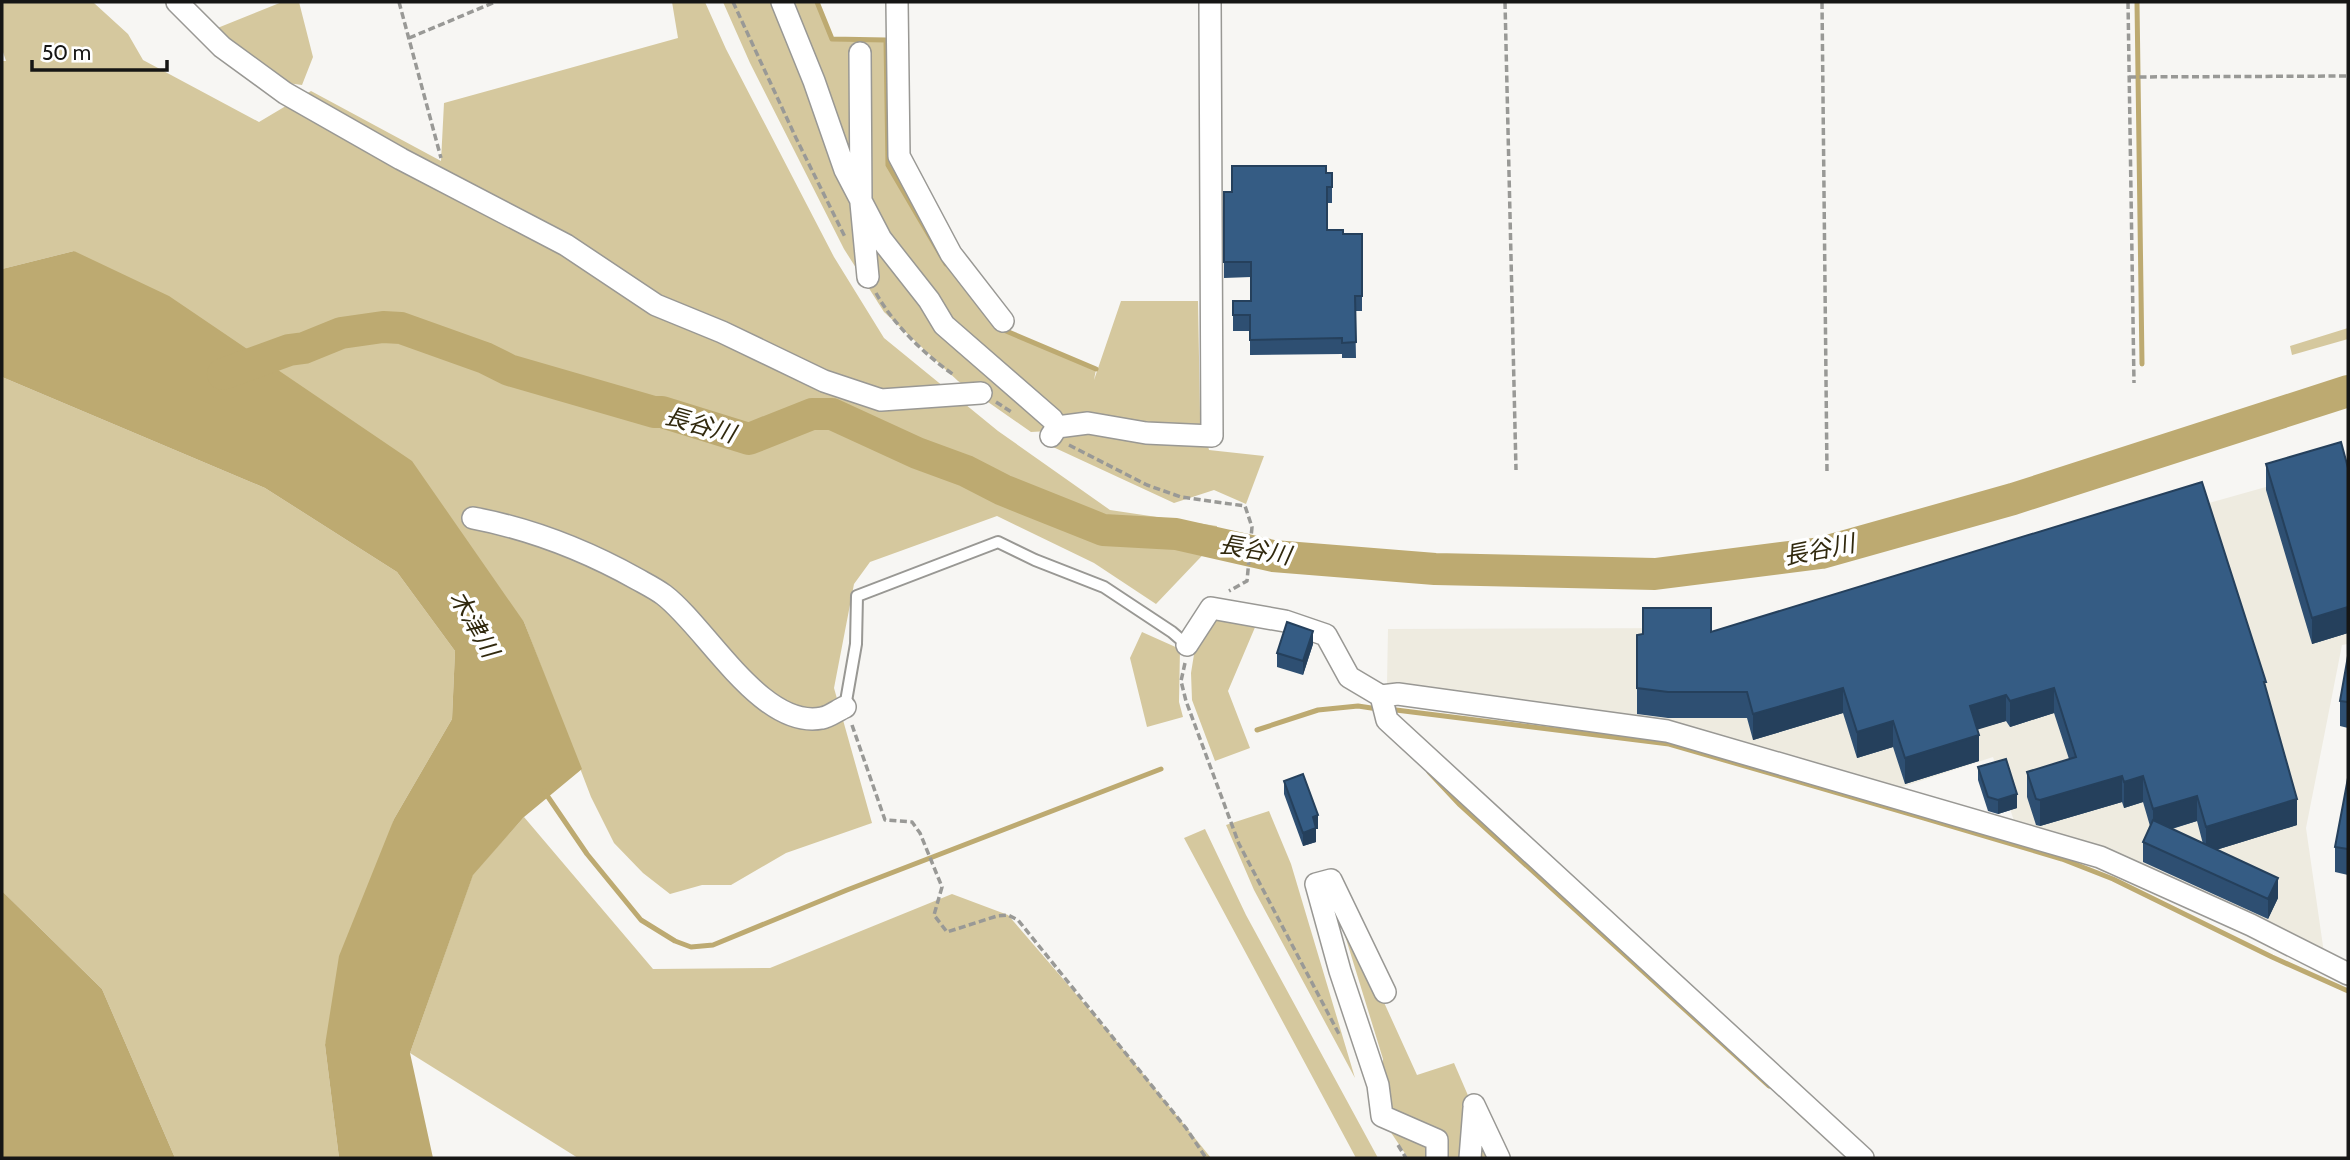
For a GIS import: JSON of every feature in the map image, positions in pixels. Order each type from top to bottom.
[{"type":"street","points":[[177,2],[194,16],[222,47],[285,93],[448,184],[566,245],[656,305],[722,332],[824,382],[881,400],[981,393]]},
{"type":"street","points":[[782,2],[814,81],[845,170],[861,203],[881,239],[929,300],[944,325],[1052,419],[1054,431],[1088,423],[1146,433],[1212,436],[1210,2]]},
{"type":"street","points":[[897,2],[899,156],[951,254],[1003,321]]},
{"type":"street","points":[[860,53],[861,203],[868,277]]},
{"type":"street","points":[[473,518],[549,537],[621,570],[664,595],[739,676],[779,711],[801,719],[823,718],[845,707]]},
{"type":"street","points":[[1186,645],[1212,608],[1285,621],[1326,635],[1349,677],[1381,696],[1398,694],[1667,731],[2099,858],[2251,925],[2348,974]]},
{"type":"street","points":[[1381,696],[1387,720],[1863,1158]]},
{"type":"street","points":[[1385,992],[1331,880],[1316,884],[1340,971],[1378,1085],[1382,1116],[1437,1140],[1437,1158]]},
{"type":"street","points":[[1470,1158],[1474,1105],[1499,1158]]},
{"type":"lane","points":[[845,707],[856,644],[857,596],[999,542],[1035,560],[1104,587],[1172,632],[1186,645]]},
{"type":"path","points":[[399,2],[448,184]]},
{"type":"path","points":[[409,38],[495,2]]},
{"type":"path","points":[[1505,2],[1516,470]]},
{"type":"path","points":[[1822,2],[1827,472]]},
{"type":"path","points":[[2128,2],[2134,383]]},
{"type":"path","points":[[2129,77],[2348,76]]},
{"type":"path","points":[[1212,608],[1229,591],[1247,581],[1252,527]]},
{"type":"path","points":[[1186,645],[1181,681],[1186,701],[1239,844],[1344,1044]]},
{"type":"path","points":[[845,707],[885,820],[912,822],[920,833],[942,887],[934,915],[947,932],[997,916],[1008,915],[1018,920],[1186,1128],[1206,1158]]},
{"type":"path","points":[[1382,1116],[1406,1158]]},
{"type":"shaded area","points":[[2,2],[95,2],[128,34],[143,60],[259,122],[311,91],[441,161],[444,103],[678,38],[672,2],[705,2],[726,49],[834,257],[884,338],[998,431],[1110,510],[1217,526],[1217,540],[1156,604],[1094,563],[997,516],[870,562],[854,584],[834,688],[872,823],[786,853],[731,885],[702,885],[670,894],[643,873],[614,843],[591,797],[524,622],[74,251],[2,269],[2,61],[6,61],[2,49]]},
{"type":"shaded area","points":[[282,2],[299,2],[313,57],[302,85],[280,82],[215,29]]},
{"type":"shaded area","points":[[723,2],[817,2],[832,39],[886,40],[888,165],[942,259],[1000,330],[1096,369],[1094,380],[1121,301],[1198,301],[1200,414],[1209,450],[1264,456],[1246,504],[1214,490],[1174,503],[1053,447],[1067,430],[1031,432],[958,381],[884,312],[844,249],[750,63]]},
{"type":"shaded area","points":[[2348,328],[2348,339],[2292,355],[2290,346]]},
{"type":"shaded area","points":[[2,377],[265,488],[397,572],[455,651],[452,719],[394,819],[325,1045],[339,1158],[175,1158],[102,989],[2,891]]},
{"type":"shaded area","points":[[2341,466],[2348,489],[2348,644],[2342,645],[2306,828],[2324,953],[2016,827],[1993,757],[1890,791],[1664,727],[1387,684],[1388,629],[1701,628],[1729,638],[1970,576]]},
{"type":"shaded area","points":[[1219,614],[1256,625],[1228,691],[1250,748],[1215,761],[1192,700],[1191,673],[1196,642]]},
{"type":"shaded area","points":[[1142,632],[1180,649],[1179,702],[1183,717],[1147,727],[1130,658]]},
{"type":"shaded area","points":[[1269,811],[1291,864],[1355,1078],[1254,890],[1226,825]]},
{"type":"shaded area","points":[[524,817],[653,969],[770,968],[952,894],[1008,915],[1113,1037],[1211,1158],[578,1158],[410,1053],[473,874]]},
{"type":"shaded area","points":[[1205,829],[1246,915],[1378,1158],[1356,1158],[1184,838]]},
{"type":"shaded area","points":[[1327,877],[1417,1075],[1454,1063],[1495,1158],[1408,1158],[1382,1119],[1383,1059]]},
{"type":"water","name":"木津川","points":[[74,251],[169,296],[412,461],[524,622],[582,769],[524,817],[473,875],[410,1053],[433,1158],[339,1158],[325,1045],[339,956],[394,819],[452,719],[455,651],[397,572],[265,488],[2,377],[2,269]]},
{"type":"water","points":[[2,891],[102,989],[175,1158],[2,1158]]},
{"type":"building","points":[[1232,166],[1326,166],[1326,173],[1332,173],[1332,187],[1327,187],[1327,230],[1343,230],[1343,234],[1362,234],[1362,296],[1355,296],[1356,342],[1342,343],[1342,338],[1250,340],[1250,315],[1233,315],[1233,301],[1251,301],[1251,262],[1224,262],[1224,192],[1232,192]]},
{"type":"building","points":[[2341,442],[2348,468],[2348,607],[2312,618],[2266,464]]},
{"type":"building","points":[[2202,482],[2266,682],[2297,799],[2206,827],[2197,796],[2153,809],[2143,776],[2124,782],[2122,776],[2036,799],[2027,772],[2076,757],[2054,688],[2010,701],[2006,695],[1970,706],[1979,735],[1905,758],[1893,721],[1857,732],[1843,688],[1753,714],[1747,692],[1668,692],[1637,688],[1637,635],[1643,634],[1643,608],[1711,608],[1711,632]]},
{"type":"building","points":[[1287,622],[1313,631],[1303,661],[1277,653]]},
{"type":"building","points":[[2348,656],[2348,702],[2340,701]]},
{"type":"building","points":[[2006,759],[2017,794],[1998,800],[1988,797],[1978,767]]},
{"type":"building","points":[[1303,774],[1318,815],[1313,817],[1316,828],[1303,833],[1284,781]]},
{"type":"building","points":[[2348,778],[2348,849],[2335,847]]},
{"type":"building","points":[[2153,820],[2278,878],[2268,899],[2143,842]]},
{"type":"waterway","points":[[817,2],[832,39],[886,40],[888,165],[946,264]]},
{"type":"waterway","points":[[2137,2],[2142,364]]},
{"type":"waterway","name":"長谷川","points":[[223,374],[341,333],[383,327],[401,328],[485,358],[509,370],[749,439],[812,414],[832,414],[917,453],[966,471],[1003,490],[1103,530],[1176,534],[1273,556],[1435,569],[1655,574],[1821,553],[2013,499],[2348,391]]},
{"type":"waterway","points":[[999,328],[1096,369]]},
{"type":"waterway","points":[[1257,730],[1318,710],[1358,706],[1378,709]]},
{"type":"waterway","points":[[1388,709],[1669,744],[1924,818],[2062,859],[2113,879],[2348,991]]},
{"type":"waterway","points":[[544,791],[587,854],[641,920],[675,941],[691,947],[713,945],[847,890],[1161,769]]},
{"type":"waterway","points":[[1429,772],[1460,805],[1769,1086]]}]
